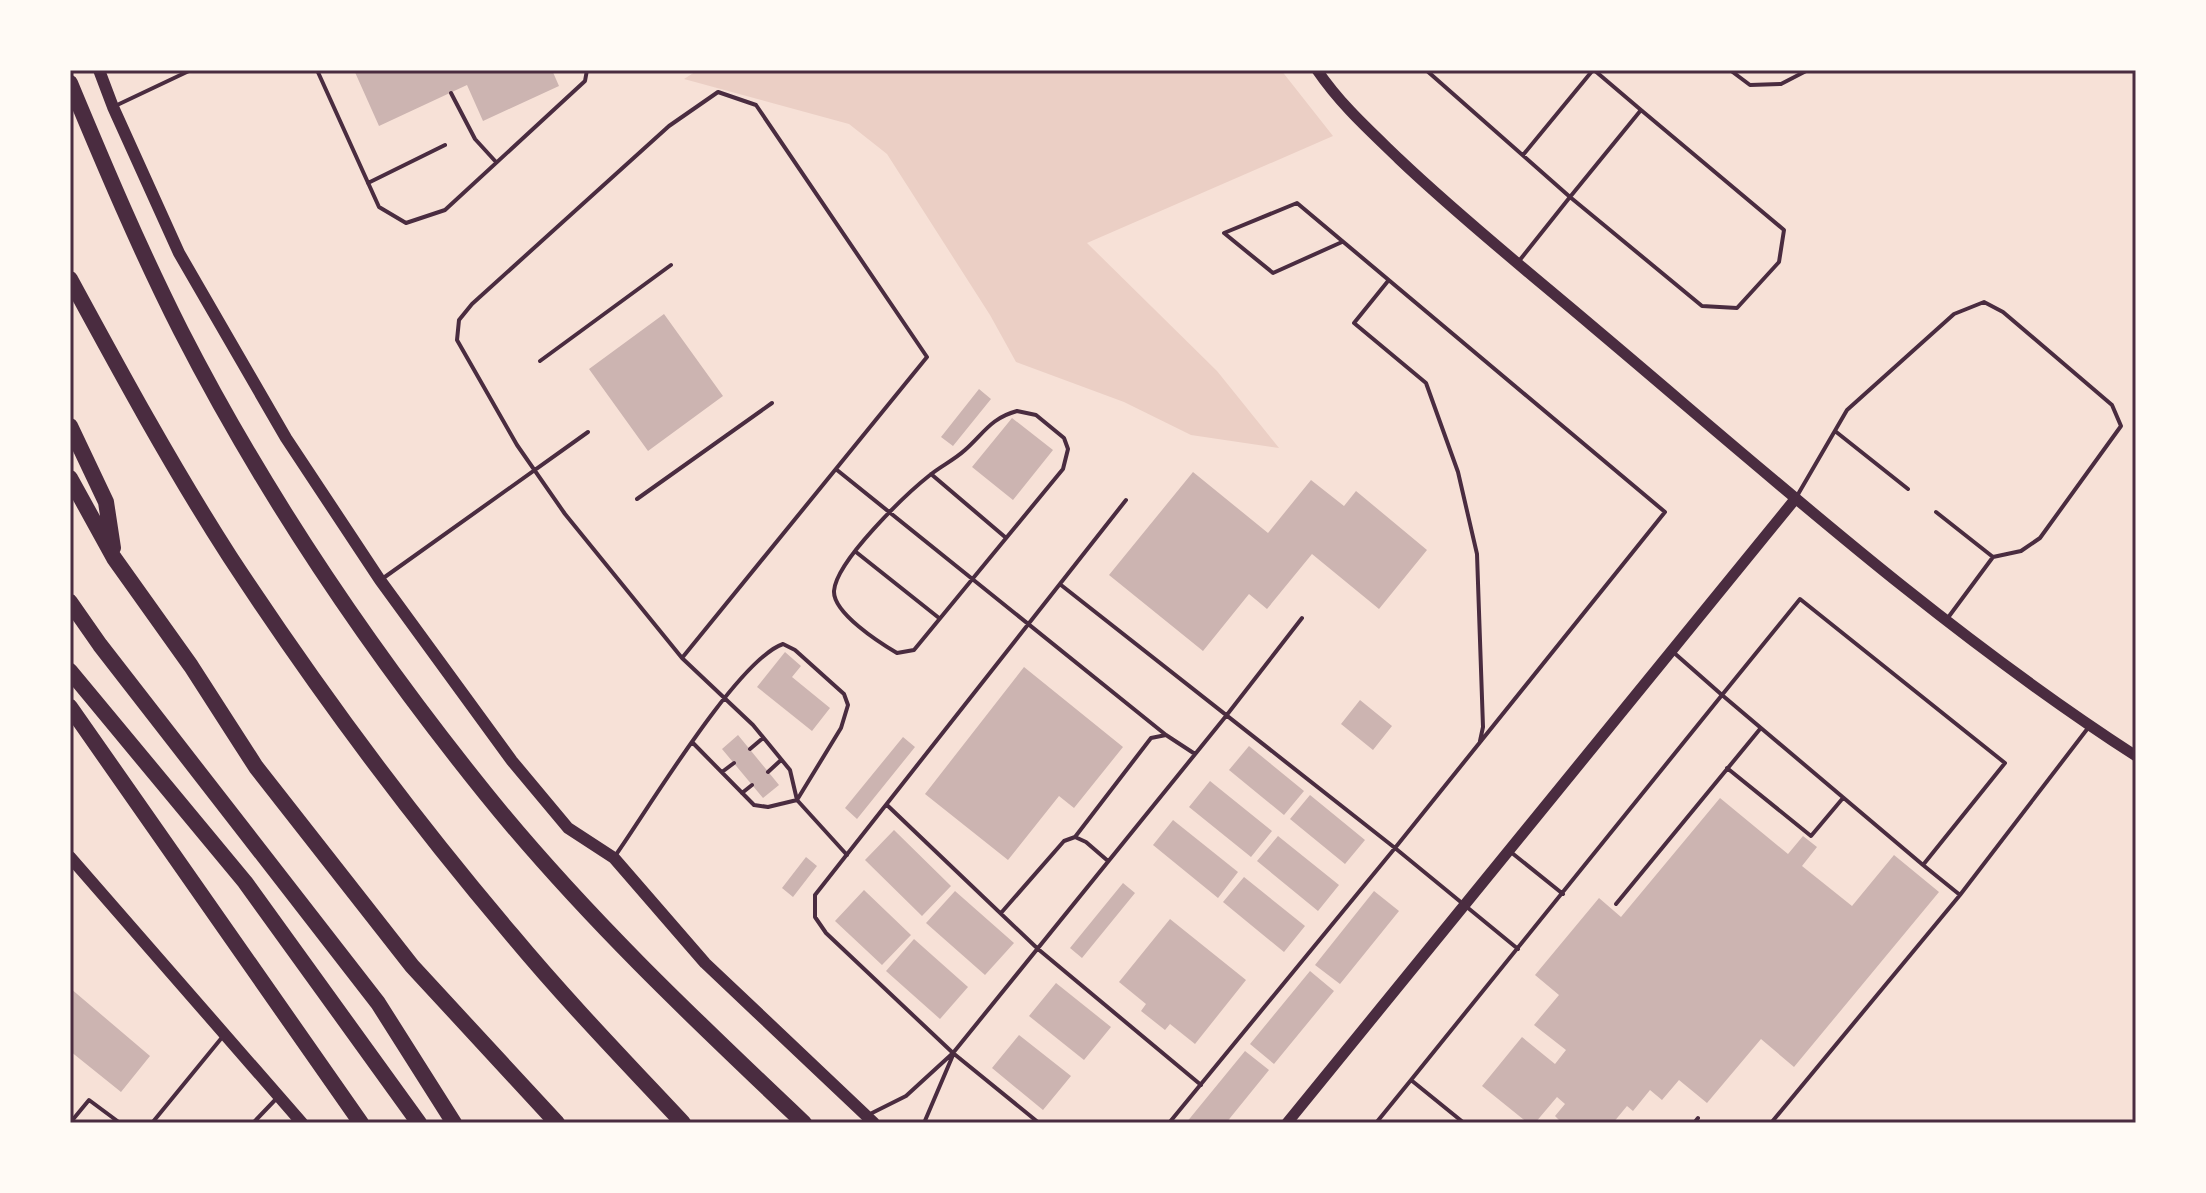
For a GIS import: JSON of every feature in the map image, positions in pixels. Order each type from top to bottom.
[{"type":"highway","points":[[70,83],[124,210],[206,377],[275,496],[380,656],[487,795],[590,912],[672,997],[804,1123]]},
{"type":"highway","points":[[70,279],[161,443],[229,555],[350,729],[437,844],[513,937],[683,1123]]},
{"type":"highway","points":[[70,426],[106,502],[114,558]]},
{"type":"highway","points":[[70,478],[114,558],[191,666],[256,767],[412,966],[557,1123]]},
{"type":"highway","points":[[70,602],[100,645],[378,1003],[454,1123]]},
{"type":"highway","points":[[70,671],[245,882],[419,1123]]},
{"type":"highway","points":[[70,707],[361,1123]]},
{"type":"main road","points":[[99,70],[179,253],[286,438],[380,580],[512,761],[568,828],[614,858],[705,963],[870,1120]]},
{"type":"main road","points":[[70,857],[302,1123]]},
{"type":"street","points":[[1317,70],[1338,101],[1432,191],[1796,498],[1945,621],[2089,726],[2136,756]]},
{"type":"street","points":[[1287,1123],[1796,498]]},
{"type":"lane","points":[[113,107],[191,70]]},
{"type":"lane","points":[[317,70],[379,207],[406,223],[445,210],[585,81],[587,70]]},
{"type":"lane","points":[[1426,70],[1570,197],[1702,306],[1737,308],[1779,262],[1784,230],[1594,70],[1523,155]]},
{"type":"lane","points":[[1730,70],[1750,85],[1781,84],[1808,70]]},
{"type":"lane","points":[[682,658],[927,357],[756,105],[718,92],[669,126],[472,304],[459,320],[457,340],[534,470],[565,514],[682,658],[764,738],[790,770],[797,800],[847,855]]},
{"type":"lane","points":[[451,93],[475,139],[496,162]]},
{"type":"lane","points":[[1518,263],[1641,110]]},
{"type":"lane","points":[[368,183],[445,145]]},
{"type":"lane","points":[[1169,1123],[1480,744],[1665,512],[1297,203],[1224,233],[1273,273],[1342,242]]},
{"type":"lane","points":[[540,361],[671,265]]},
{"type":"lane","points":[[1388,281],[1354,323],[1426,383],[1458,472],[1477,554],[1483,727],[1480,744]]},
{"type":"lane","points":[[1796,498],[1847,410],[1954,314],[1984,302],[2003,312],[2112,405],[2121,426],[2040,538],[2021,551],[1993,557],[1945,621]]},
{"type":"lane","points":[[637,499],[772,403]]},
{"type":"lane","points":[[1017,411],[1036,415],[1064,438],[1068,449],[1063,469],[914,650],[897,653],[839,609],[834,592],[840,573],[889,511],[931,474],[963,452],[1000,415],[1017,411]]},
{"type":"lane","points":[[1835,431],[1908,489]]},
{"type":"lane","points":[[380,580],[588,432]]},
{"type":"lane","points":[[837,470],[1166,735],[1196,755]]},
{"type":"lane","points":[[931,474],[1006,537]]},
{"type":"lane","points":[[1039,1123],[953,1053],[826,933],[815,917],[815,895],[1126,500]]},
{"type":"lane","points":[[1936,512],[1993,557]]},
{"type":"lane","points":[[856,552],[939,619]]},
{"type":"lane","points":[[1061,585],[1518,949]]},
{"type":"lane","points":[[1376,1123],[1800,599],[2005,763],[1923,865]]},
{"type":"lane","points":[[870,1120],[906,1096],[953,1053],[1196,755],[1302,618]]},
{"type":"lane","points":[[614,858],[693,743],[724,698],[769,649],[783,644],[795,650],[844,694],[848,705],[841,728],[797,800],[768,807],[754,805],[693,743]]},
{"type":"lane","points":[[1671,650],[1760,729],[1960,895]]},
{"type":"lane","points":[[1771,1123],[1960,895],[2089,726]]},
{"type":"lane","points":[[1616,904],[1760,729]]},
{"type":"lane","points":[[1001,913],[1064,841],[1075,837],[1151,738],[1166,735]]},
{"type":"lane","points":[[750,749],[764,738]]},
{"type":"lane","points":[[768,772],[781,760]]},
{"type":"lane","points":[[722,772],[734,763]]},
{"type":"lane","points":[[1727,768],[1811,836],[1843,798]]},
{"type":"lane","points":[[742,793],[752,785]]},
{"type":"lane","points":[[887,805],[1038,949],[1201,1085]]},
{"type":"lane","points":[[1075,837],[1086,842],[1109,862]]},
{"type":"lane","points":[[1509,850],[1563,894]]},
{"type":"lane","points":[[152,1123],[224,1035]]},
{"type":"lane","points":[[924,1123],[953,1053]]},
{"type":"lane","points":[[1411,1080],[1464,1123]]},
{"type":"lane","points":[[253,1123],[280,1095]]},
{"type":"lane","points":[[70,1123],[89,1100],[120,1123]]},
{"type":"shaded area","points":[[698,70],[1281,70],[1333,136],[1087,243],[1217,371],[1279,448],[1191,435],[1124,402],[1016,362],[990,315],[887,154],[849,124],[684,79]]},
{"type":"building","points":[[354,70],[552,70],[559,86],[483,121],[467,85],[379,126]]},
{"type":"building","points":[[664,314],[723,396],[648,451],[589,369]]},
{"type":"building","points":[[979,389],[991,399],[953,446],[941,437]]},
{"type":"building","points":[[1012,418],[1053,450],[1013,500],[972,467]]},
{"type":"building","points":[[1193,472],[1268,533],[1311,480],[1344,506],[1356,491],[1427,550],[1379,609],[1312,554],[1267,609],[1249,594],[1203,651],[1109,575]]},
{"type":"building","points":[[785,652],[801,666],[792,677],[830,708],[812,731],[757,687]]},
{"type":"building","points":[[1024,667],[1123,747],[1074,808],[1059,796],[1008,860],[925,794]]},
{"type":"building","points":[[1360,700],[1392,726],[1373,750],[1341,724]]},
{"type":"building","points":[[738,735],[779,785],[763,798],[722,749]]},
{"type":"building","points":[[903,737],[915,747],[857,819],[845,808]]},
{"type":"building","points":[[1249,746],[1304,791],[1284,815],[1229,770]]},
{"type":"building","points":[[1210,781],[1272,831],[1251,857],[1189,807]]},
{"type":"building","points":[[1310,795],[1365,840],[1345,864],[1290,819]]},
{"type":"building","points":[[1720,798],[1788,854],[1803,836],[1817,847],[1802,866],[1852,906],[1894,855],[1939,892],[1794,1067],[1761,1039],[1707,1103],[1679,1080],[1662,1100],[1650,1090],[1633,1111],[1627,1106],[1613,1123],[1562,1123],[1555,1116],[1565,1104],[1557,1097],[1535,1123],[1528,1123],[1482,1086],[1522,1037],[1555,1064],[1566,1050],[1534,1025],[1559,995],[1535,975],[1599,898],[1621,917]]},
{"type":"building","points":[[1173,820],[1238,872],[1218,898],[1153,845]]},
{"type":"building","points":[[894,830],[951,886],[922,916],[865,860]]},
{"type":"building","points":[[1278,836],[1339,885],[1318,911],[1257,861]]},
{"type":"building","points":[[806,857],[817,866],[793,897],[782,888]]},
{"type":"building","points":[[1244,877],[1305,926],[1284,952],[1223,902]]},
{"type":"building","points":[[1123,883],[1135,893],[1082,958],[1070,948]]},
{"type":"building","points":[[864,890],[911,935],[882,965],[835,921]]},
{"type":"building","points":[[955,891],[1014,943],[985,975],[926,923]]},
{"type":"building","points":[[1374,891],[1399,911],[1340,984],[1315,965]]},
{"type":"building","points":[[1170,919],[1246,980],[1195,1044],[1170,1024],[1165,1030],[1141,1011],[1146,1004],[1119,982]]},
{"type":"building","points":[[914,939],[968,987],[940,1019],[886,971]]},
{"type":"building","points":[[1310,971],[1334,991],[1274,1064],[1250,1044]]},
{"type":"building","points":[[1056,983],[1111,1027],[1084,1060],[1029,1016]]},
{"type":"building","points":[[70,988],[150,1056],[121,1092],[70,1051]]},
{"type":"building","points":[[1019,1035],[1071,1076],[1043,1110],[992,1068]]},
{"type":"building","points":[[1245,1051],[1269,1070],[1226,1123],[1186,1123]]}]
